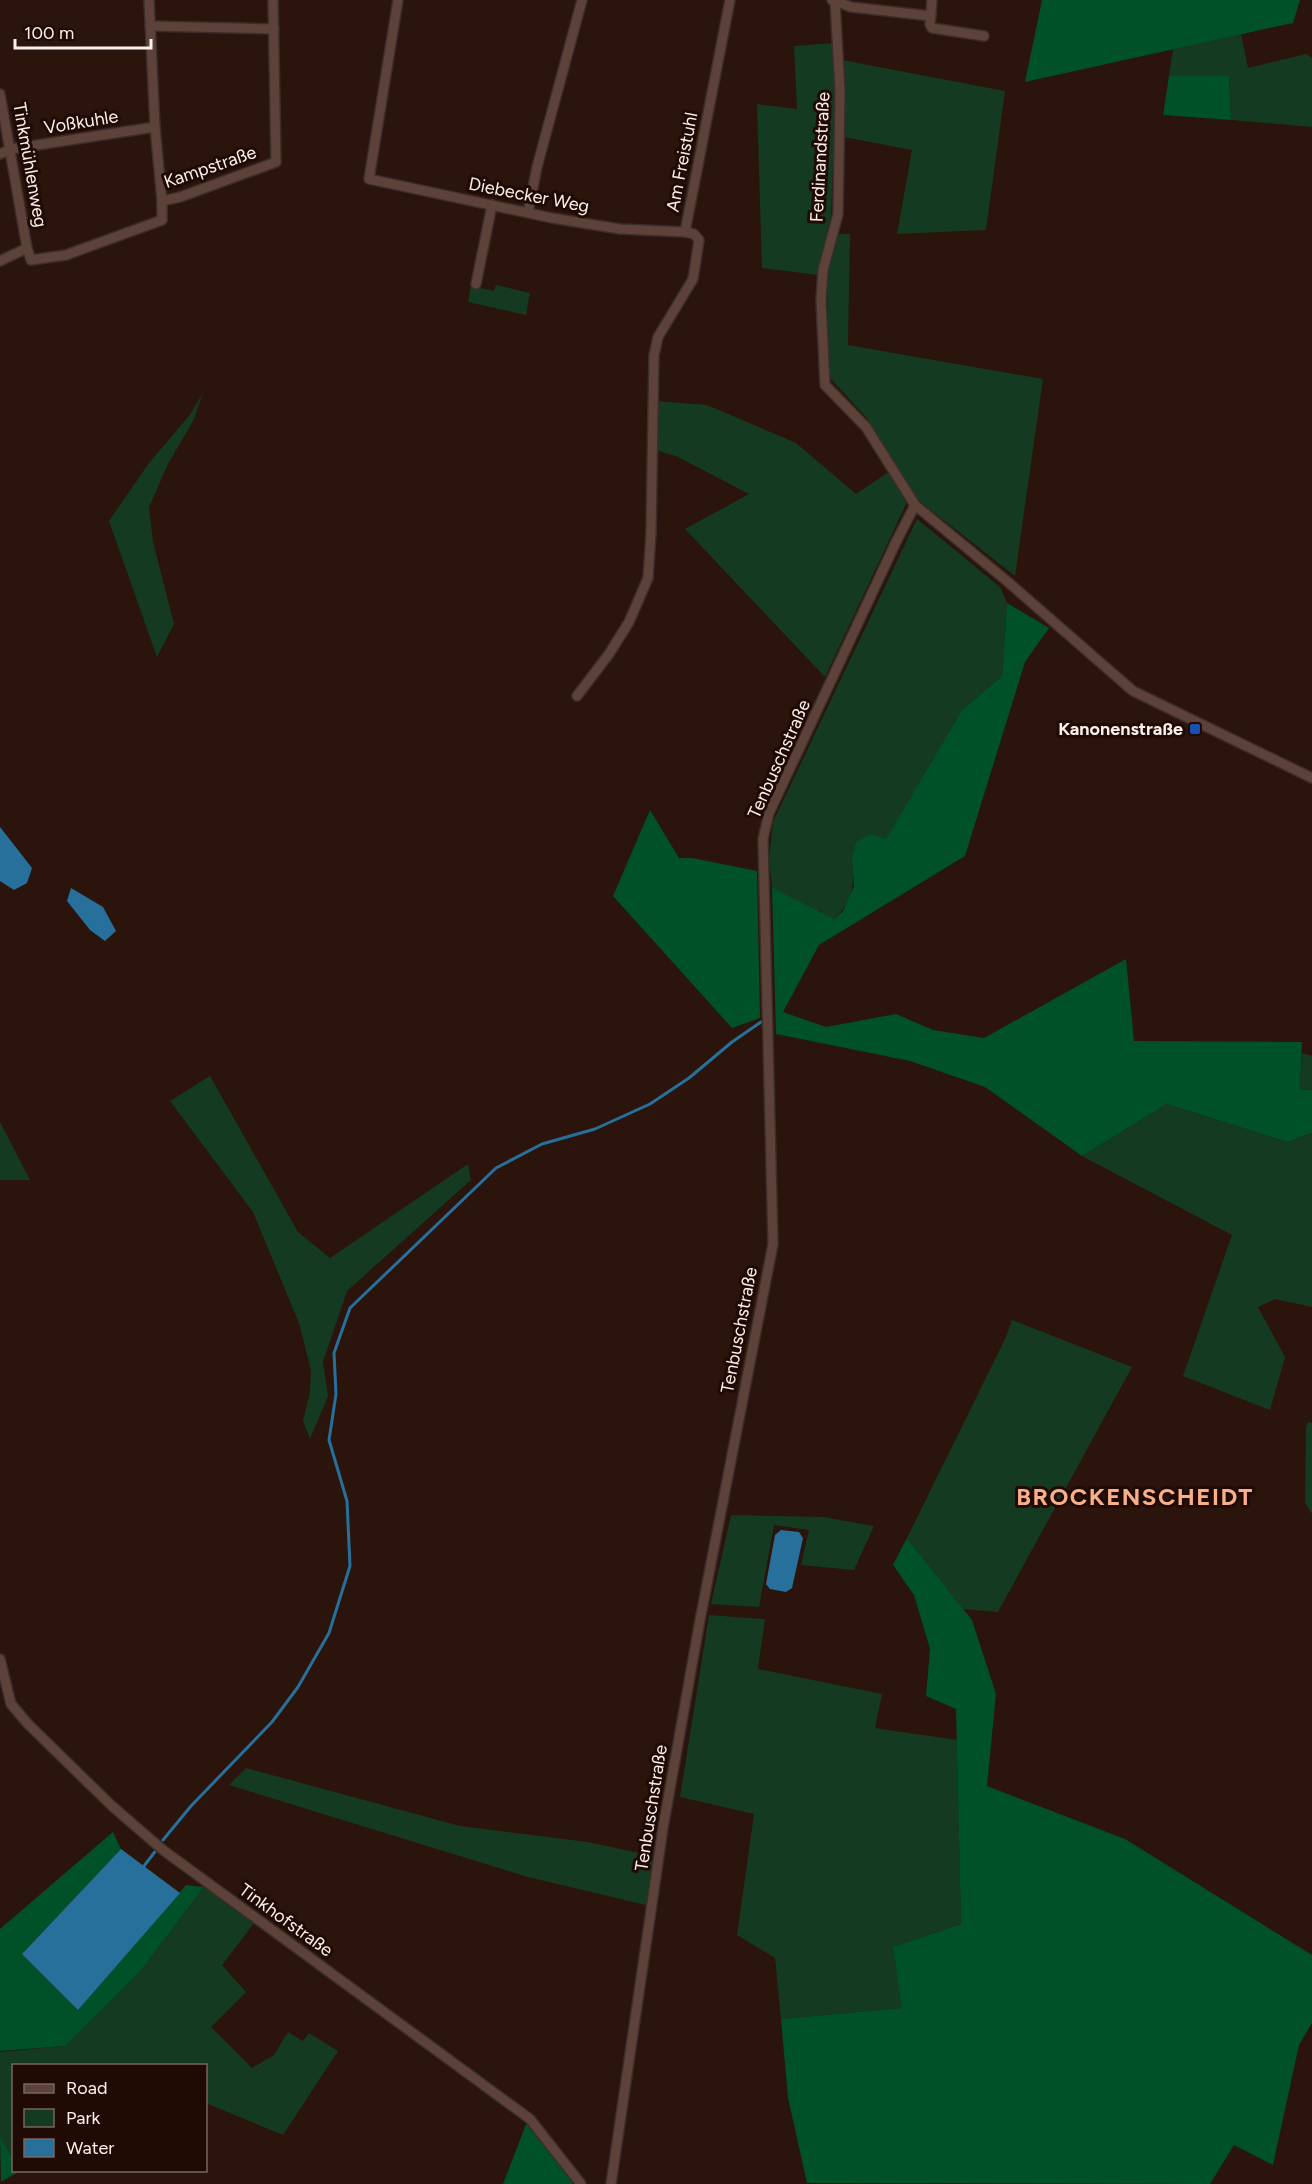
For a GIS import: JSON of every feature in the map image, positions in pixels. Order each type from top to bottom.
[{"type":"street","points":[[149,0],[155,127],[162,201]]},
{"type":"street","name":"Kampstraße","points":[[27,248],[32,260],[66,255],[162,220],[162,201],[180,197],[276,162],[273,0]]},
{"type":"street","name":"Diebecker Weg","points":[[398,0],[369,179],[620,229],[685,232]]},
{"type":"street","points":[[528,212],[537,167],[582,0]]},
{"type":"street","name":"Am Freistuhl","points":[[577,696],[609,654],[629,622],[648,578],[654,355],[658,337],[693,279],[699,240],[694,234],[685,232],[730,0]]},
{"type":"street","points":[[932,0],[930,24],[932,28],[984,36]]},
{"type":"street","name":"Ferdinandstraße","points":[[915,505],[866,427],[825,385],[821,300],[823,270],[838,214],[840,91],[833,1],[851,7],[931,16]]},
{"type":"street","points":[[150,26],[274,29]]},
{"type":"street","name":"Tinkmühlenweg","points":[[0,94],[27,248],[0,261]]},
{"type":"street","name":"Voßkuhle","points":[[0,154],[11,149],[155,127]]},
{"type":"street","points":[[476,284],[492,205]]},
{"type":"street","points":[[915,505],[1133,691],[1312,778]]},
{"type":"street","name":"Tenbuschstraße","points":[[611,2184],[667,1805],[700,1620],[773,1244],[763,839],[769,813],[915,505]]},
{"type":"street","name":"Tinkhofstraße","points":[[0,1659],[11,1704],[28,1724],[112,1806],[163,1850],[530,2119],[581,2184]]},
{"type":"green space","points":[[1042,0],[1300,0],[1293,23],[1025,82]]},
{"type":"green space","points":[[1241,34],[1248,68],[1306,54],[1312,58],[1312,127],[1231,120],[1229,76],[1169,76],[1173,49]]},
{"type":"green space","points":[[834,43],[836,95],[831,215],[818,275],[762,268],[757,104],[797,109],[794,46]]},
{"type":"green space","points":[[842,60],[1005,91],[986,230],[897,234],[912,150],[844,137]]},
{"type":"green space","points":[[1169,76],[1229,76],[1231,120],[1163,115]]},
{"type":"green space","points":[[838,234],[850,234],[848,345],[1043,379],[1015,576],[918,500],[866,417],[828,376],[827,277]]},
{"type":"green space","points":[[496,285],[530,293],[526,315],[468,302],[471,286],[494,291]]},
{"type":"green space","points":[[203,393],[193,421],[168,464],[149,507],[153,542],[174,624],[157,657],[109,521],[149,463],[189,416]]},
{"type":"green space","points":[[656,401],[707,405],[796,443],[856,494],[890,471],[907,502],[825,677],[685,529],[749,494],[676,456],[655,450]]},
{"type":"green space","points":[[917,519],[1000,587],[1007,603],[1002,676],[962,710],[886,840],[852,860],[853,877],[849,899],[834,919],[772,887],[769,860],[773,822]]},
{"type":"green space","points":[[1007,603],[1049,628],[1025,662],[965,856],[819,945],[783,1012],[826,1027],[896,1014],[933,1030],[984,1038],[1126,959],[1134,1041],[1302,1042],[1300,1089],[1312,1090],[1312,1133],[1287,1142],[1167,1104],[1082,1156],[985,1087],[910,1061],[776,1034],[772,887],[834,919],[843,911],[854,886],[852,860],[856,842],[871,834],[886,839],[962,710],[1002,676]]},
{"type":"green space","points":[[650,810],[679,858],[692,858],[757,871],[760,1018],[732,1028],[613,896]]},
{"type":"green space","points":[[1302,1053],[1312,1056],[1312,1090],[1300,1089]]},
{"type":"green space","points":[[210,1076],[298,1232],[330,1258],[468,1164],[471,1180],[347,1291],[323,1362],[328,1396],[310,1439],[303,1421],[310,1392],[311,1370],[299,1323],[253,1212],[170,1101]]},
{"type":"green space","points":[[1167,1104],[1287,1142],[1312,1133],[1312,1307],[1275,1299],[1258,1307],[1285,1357],[1270,1410],[1183,1376],[1232,1235],[1082,1156]]},
{"type":"green space","points":[[0,1122],[30,1180],[0,1180]]},
{"type":"green space","points":[[1012,1320],[1132,1367],[998,1612],[963,1609],[907,1538],[1006,1337]]},
{"type":"green space","points":[[1308,1422],[1312,1423],[1312,1514],[1305,1502]]},
{"type":"green space","points":[[731,1515],[823,1517],[874,1526],[854,1570],[801,1565],[809,1530],[774,1525],[759,1607],[711,1604]]},
{"type":"green space","points":[[907,1538],[972,1620],[996,1694],[987,1786],[1125,1839],[1312,1955],[1312,2023],[1299,2045],[1273,2165],[1234,2145],[1210,2184],[807,2183],[788,2098],[781,2019],[902,2008],[893,1947],[961,1924],[956,1709],[926,1696],[930,1649],[914,1595],[893,1565]]},
{"type":"green space","points":[[709,1615],[765,1619],[758,1669],[882,1694],[875,1728],[957,1740],[961,1924],[893,1947],[903,2008],[781,2019],[775,1958],[737,1935],[754,1814],[680,1797]]},
{"type":"green space","points":[[246,1768],[460,1826],[588,1842],[657,1857],[650,1906],[528,1877],[229,1785]]},
{"type":"green space","points":[[113,1832],[121,1849],[22,1954],[78,2010],[186,1885],[204,1887],[139,1973],[65,2046],[0,2051],[0,1929]]},
{"type":"green space","points":[[204,1887],[255,1922],[222,1965],[246,1992],[211,2027],[252,2068],[274,2055],[288,2032],[303,2041],[309,2033],[338,2051],[283,2135],[207,2103],[207,2064],[12,2064],[12,2158],[0,2136],[0,2052],[65,2046],[139,1973]]},
{"type":"green space","points":[[527,2122],[573,2182],[572,2184],[503,2184]]},
{"type":"green space","points":[[0,2136],[12,2158],[12,2172],[18,2172],[1,2182]]},
{"type":"water","points":[[0,827],[32,868],[27,883],[14,890],[0,881]]},
{"type":"water","points":[[71,888],[103,907],[116,931],[105,941],[90,930],[67,901]]},
{"type":"water","points":[[781,1530],[799,1532],[803,1538],[792,1588],[786,1592],[770,1589],[766,1584],[775,1535]]},
{"type":"water","points":[[121,1849],[180,1893],[78,2010],[22,1954]]},
{"type":"waterway","points":[[163,1840],[191,1806],[272,1722],[298,1687],[329,1633],[350,1566],[347,1501],[329,1440],[336,1394],[334,1353],[350,1308],[496,1168],[542,1144],[595,1129],[650,1104],[689,1078],[732,1042],[761,1022]]},
{"type":"waterway","points":[[144,1866],[157,1849]]},
{"type":"place","name":"Kanonenstraße","points":[[1195,729]]},
{"type":"district","name":"BROCKENSCHEIDT","points":[[1135,1496]]}]
